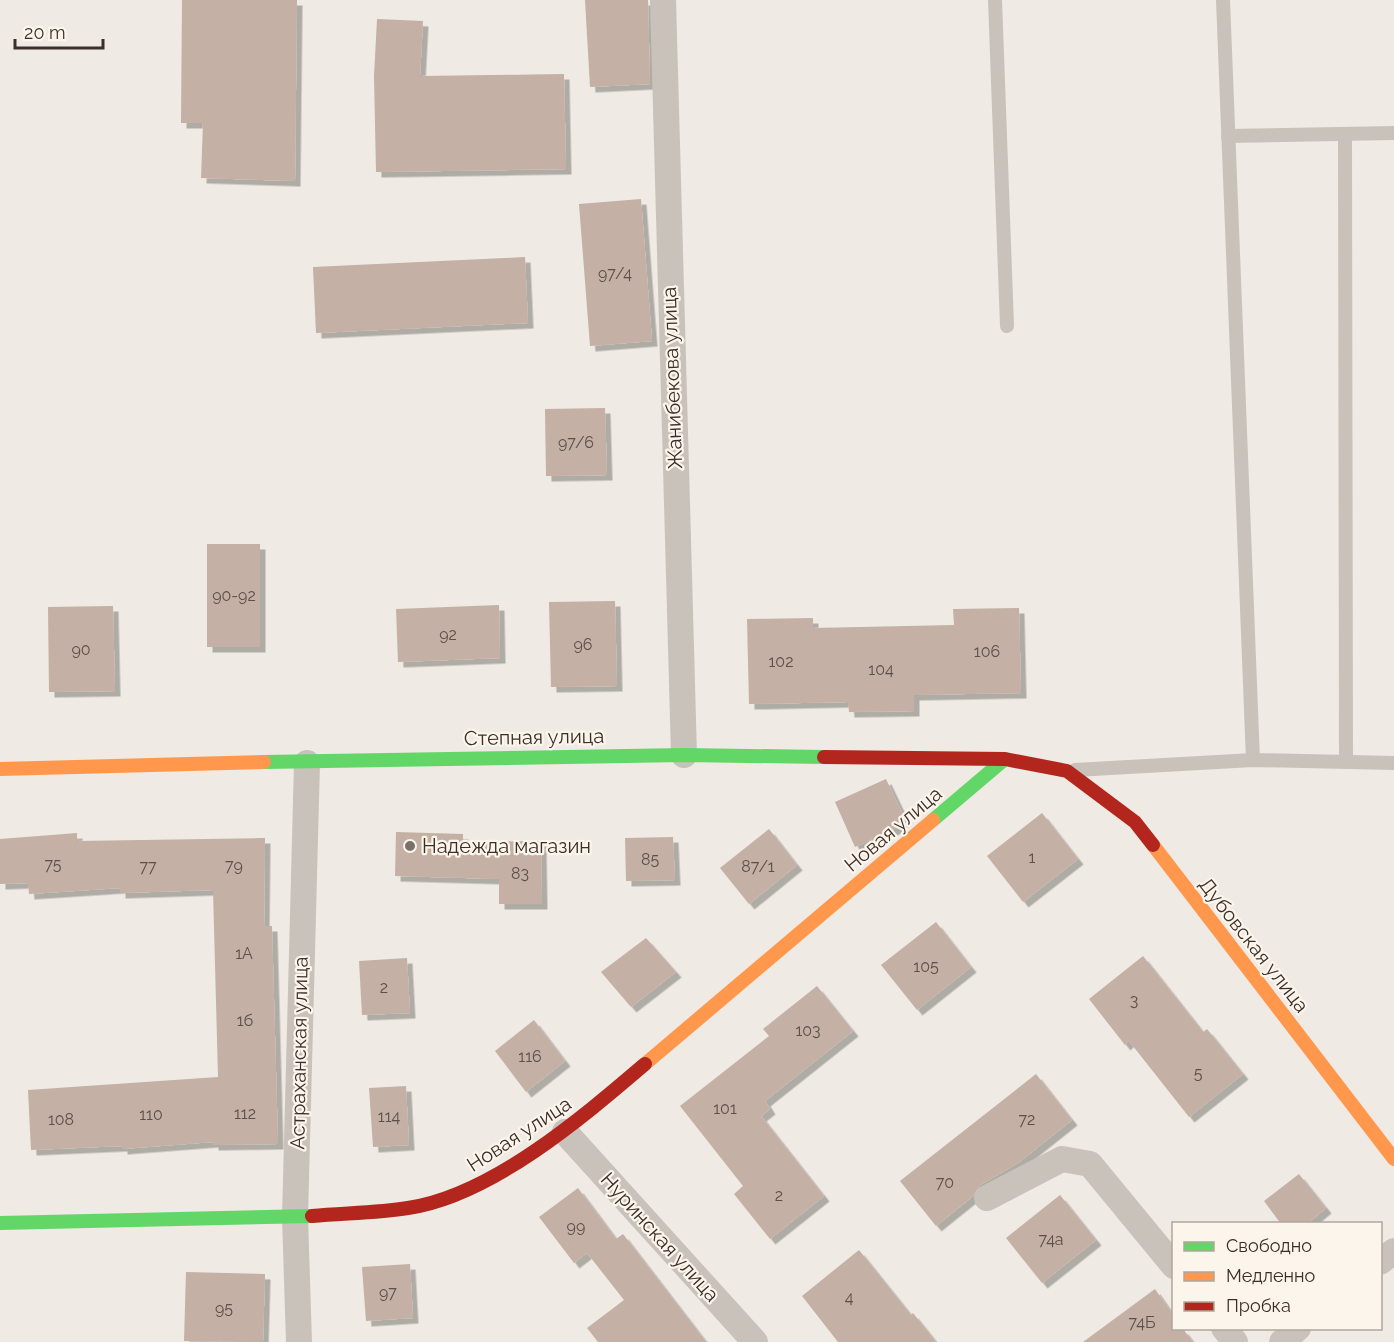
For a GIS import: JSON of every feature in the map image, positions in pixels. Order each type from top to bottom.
[{"type":"main road","name":"Степная улица","points":[[0,769],[307,763],[418,758],[684,755],[1005,759],[1067,771]]},
{"type":"main road","name":"Новая улица","points":[[0,1223],[295,1217],[410,1208],[469,1188],[565,1132],[1005,759]]},
{"type":"main road","name":"Дубовская улица","points":[[1067,771],[1135,822],[1394,1159]]},
{"type":"street","name":"Жанибекова улица","points":[[663,0],[684,755]]},
{"type":"street","name":"Астраханская улица","points":[[299,1342],[295,1217],[307,763]]},
{"type":"street","name":"Нуринская улица","points":[[565,1132],[755,1342]]},
{"type":"street","points":[[987,1198],[1062,1159],[1090,1164],[1172,1265]]},
{"type":"street","points":[[1382,1260],[1394,1251]]},
{"type":"street","points":[[1225,1330],[1235,1342]]},
{"type":"street","points":[[1282,1342],[1297,1330]]},
{"type":"lane","points":[[995,0],[1007,327]]},
{"type":"lane","points":[[1223,0],[1253,760]]},
{"type":"lane","points":[[1228,136],[1394,133]]},
{"type":"lane","points":[[1345,134],[1346,762]]},
{"type":"lane","points":[[1067,771],[1253,760],[1394,763]]},
{"type":"building","points":[[182,0],[297,0],[295,181],[201,178],[203,123],[181,123]]},
{"type":"building","points":[[585,0],[648,0],[650,84],[590,87]]},
{"type":"building","points":[[377,19],[423,21],[420,76],[564,74],[566,169],[376,172],[374,76]]},
{"type":"building","points":[[641,199],[652,341],[590,346],[579,204]]},
{"type":"building","points":[[525,257],[528,323],[316,333],[313,267]]},
{"type":"building","points":[[605,408],[607,475],[546,476],[545,409]]},
{"type":"building","points":[[207,544],[260,544],[260,647],[207,647]]},
{"type":"building","points":[[615,601],[617,686],[551,687],[549,602]]},
{"type":"building","points":[[499,605],[500,658],[398,662],[396,609]]},
{"type":"building","points":[[113,606],[115,691],[49,692],[48,607]]},
{"type":"building","points":[[1019,608],[1021,693],[914,695],[914,711],[849,712],[848,702],[749,704],[747,619],[813,618],[813,628],[954,625],[953,609]]},
{"type":"building","points":[[886,779],[905,819],[894,829],[855,847],[835,802]]},
{"type":"building","points":[[1042,813],[1078,859],[1023,902],[987,856]]},
{"type":"building","points":[[769,829],[797,865],[749,904],[720,868]]},
{"type":"building","points":[[396,832],[463,834],[463,842],[541,841],[542,904],[499,904],[499,879],[395,876]]},
{"type":"building","points":[[77,833],[77,841],[265,838],[264,926],[272,926],[278,1144],[213,1145],[213,1142],[122,1149],[122,1146],[31,1150],[28,1090],[218,1077],[213,890],[120,893],[120,888],[29,894],[28,883],[0,884],[0,839]]},
{"type":"building","points":[[673,837],[675,880],[626,881],[625,838]]},
{"type":"building","points":[[936,922],[971,967],[917,1010],[881,965]]},
{"type":"building","points":[[646,938],[676,972],[631,1007],[601,972]]},
{"type":"building","points":[[1143,956],[1203,1032],[1207,1029],[1243,1074],[1189,1117],[1129,1041],[1125,1045],[1089,999]]},
{"type":"building","points":[[407,958],[410,1013],[362,1015],[359,961]]},
{"type":"building","points":[[817,986],[853,1031],[765,1101],[770,1109],[761,1116],[824,1196],[770,1239],[734,1194],[743,1186],[680,1106],[769,1036],[763,1029]]},
{"type":"building","points":[[534,1020],[565,1061],[526,1092],[495,1051]]},
{"type":"building","points":[[1036,1074],[1072,1120],[1018,1163],[980,1185],[972,1197],[936,1226],[900,1181]]},
{"type":"building","points":[[406,1086],[409,1145],[373,1147],[369,1088]]},
{"type":"building","points":[[1299,1174],[1326,1208],[1309,1222],[1280,1222],[1264,1201]]},
{"type":"building","points":[[578,1188],[616,1239],[623,1234],[706,1342],[598,1342],[587,1328],[624,1300],[587,1253],[574,1263],[539,1217]]},
{"type":"building","points":[[1060,1195],[1096,1240],[1042,1283],[1006,1238]]},
{"type":"building","points":[[859,1250],[911,1315],[913,1313],[936,1342],[838,1342],[802,1296]]},
{"type":"building","points":[[410,1264],[413,1318],[366,1321],[362,1267]]},
{"type":"building","points":[[186,1272],[265,1274],[263,1342],[184,1341]]},
{"type":"building","points":[[1155,1289],[1172,1314],[1172,1330],[1184,1330],[1193,1342],[1083,1342]]},
{"type":"traffic: fast","points":[[264,762],[684,755],[824,757]]},
{"type":"traffic: fast","points":[[933,820],[1005,759]]},
{"type":"traffic: fast","points":[[0,1223],[312,1216]]},
{"type":"traffic: slow","points":[[0,769],[264,762]]},
{"type":"traffic: slow","points":[[645,1064],[933,820]]},
{"type":"traffic: slow","points":[[1153,845],[1394,1159]]},
{"type":"traffic: jam","points":[[824,757],[1005,759],[1067,771],[1135,822],[1153,845]]},
{"type":"traffic: jam","points":[[312,1216],[408,1208],[439,1201],[471,1188],[503,1171],[565,1130],[645,1064]]},
{"type":"place","name":"Надежда магазин","points":[[410,846]]}]
